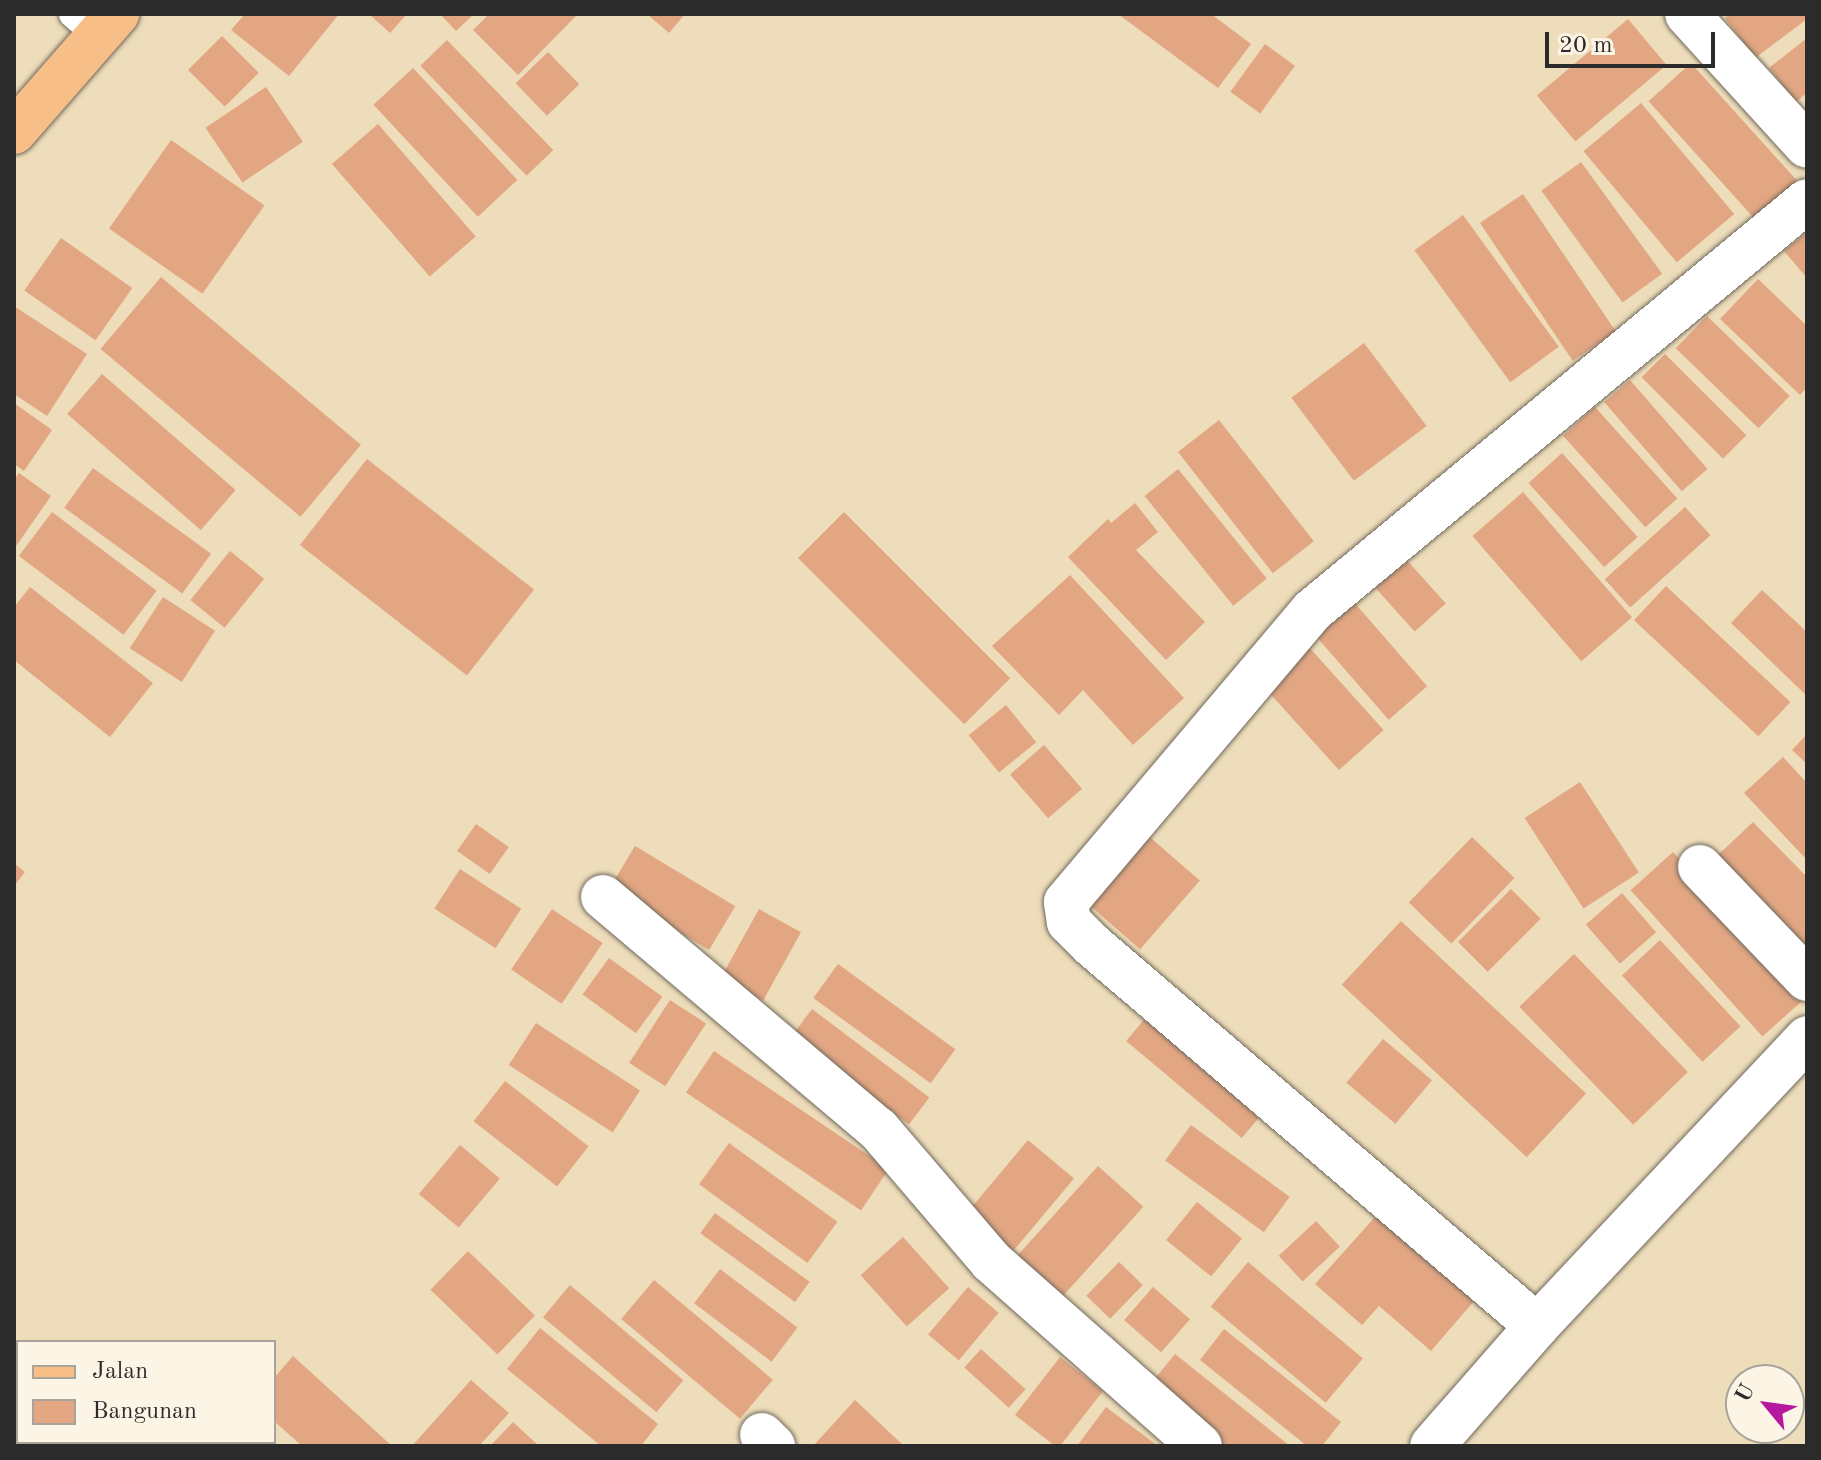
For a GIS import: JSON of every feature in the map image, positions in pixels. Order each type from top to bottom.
[{"type":"main road","points":[[14,132],[96,21]]},
{"type":"street","points":[[1687,14],[1807,146]]},
{"type":"street","points":[[1537,1326],[1092,945],[1069,922],[1066,902],[1313,610],[1807,201]]},
{"type":"street","points":[[1700,867],[1807,979]]},
{"type":"street","points":[[603,897],[878,1129],[991,1261],[1200,1446]]},
{"type":"street","points":[[1432,1446],[1537,1326],[1807,1038]]},
{"type":"building","points":[[245,14],[339,14],[289,76],[231,30]]},
{"type":"building","points":[[369,14],[407,14],[390,33]]},
{"type":"building","points":[[440,14],[474,14],[456,31]]},
{"type":"building","points":[[489,14],[578,14],[518,75],[473,30]]},
{"type":"building","points":[[647,14],[685,14],[669,33]]},
{"type":"building","points":[[1118,14],[1211,14],[1251,44],[1218,88]]},
{"type":"building","points":[[1730,14],[1807,14],[1807,19],[1755,58],[1725,18]]},
{"type":"building","points":[[1628,19],[1667,65],[1575,141],[1537,95]]},
{"type":"building","points":[[222,36],[259,73],[225,107],[188,70]]},
{"type":"building","points":[[1807,38],[1807,93],[1796,102],[1769,68]]},
{"type":"building","points":[[447,40],[553,150],[527,176],[420,66]]},
{"type":"building","points":[[1265,44],[1295,66],[1260,113],[1230,92]]},
{"type":"building","points":[[548,52],[579,84],[547,116],[516,83]]},
{"type":"building","points":[[1691,63],[1802,186],[1760,225],[1649,101]]},
{"type":"building","points":[[413,68],[517,180],[478,217],[374,105]]},
{"type":"building","points":[[266,87],[303,142],[242,183],[205,128]]},
{"type":"building","points":[[1641,103],[1734,214],[1677,262],[1584,151]]},
{"type":"building","points":[[378,124],[476,236],[430,276],[332,164]]},
{"type":"building","points":[[171,140],[264,205],[202,294],[109,228]]},
{"type":"building","points":[[1581,162],[1662,274],[1622,302],[1541,191]]},
{"type":"building","points":[[1523,194],[1616,332],[1573,361],[1480,223]]},
{"type":"building","points":[[1463,215],[1559,347],[1510,382],[1414,250]]},
{"type":"building","points":[[1807,232],[1807,278],[1784,251]]},
{"type":"building","points":[[61,238],[132,288],[96,340],[24,290]]},
{"type":"building","points":[[161,277],[361,445],[301,517],[101,349]]},
{"type":"building","points":[[1758,279],[1807,326],[1807,387],[1800,395],[1720,319]]},
{"type":"building","points":[[14,306],[87,354],[47,416],[14,394]]},
{"type":"building","points":[[1707,316],[1790,396],[1758,428],[1676,348]]},
{"type":"building","points":[[1364,343],[1427,426],[1354,481],[1291,398]]},
{"type":"building","points":[[1665,354],[1746,435],[1723,459],[1642,377]]},
{"type":"building","points":[[102,374],[236,490],[201,530],[67,414]]},
{"type":"building","points":[[1630,380],[1707,469],[1682,491],[1604,402]]},
{"type":"building","points":[[14,403],[52,430],[24,471],[14,464]]},
{"type":"building","points":[[1595,407],[1677,498],[1645,527],[1563,436]]},
{"type":"building","points":[[1219,420],[1314,541],[1273,573],[1178,452]]},
{"type":"building","points":[[1562,453],[1638,537],[1604,567],[1529,483]]},
{"type":"building","points":[[367,459],[534,590],[467,675],[300,545]]},
{"type":"building","points":[[93,468],[211,554],[182,593],[64,508]]},
{"type":"building","points":[[1178,469],[1267,579],[1233,606],[1145,496]]},
{"type":"building","points":[[19,473],[51,496],[14,549],[14,480]]},
{"type":"building","points":[[1523,492],[1632,617],[1581,661],[1472,536]]},
{"type":"building","points":[[1135,503],[1158,532],[1136,550],[1205,622],[1166,660],[1068,557],[1108,519],[1111,523]]},
{"type":"building","points":[[1685,507],[1710,535],[1630,608],[1605,579]]},
{"type":"building","points":[[52,512],[157,591],[124,635],[19,556]]},
{"type":"building","points":[[844,512],[1010,678],[964,724],[798,558]]},
{"type":"building","points":[[1395,547],[1446,603],[1415,632],[1364,575]]},
{"type":"building","points":[[230,551],[264,579],[225,628],[190,600]]},
{"type":"building","points":[[1070,575],[1184,698],[1133,745],[1083,690],[1059,715],[992,646]]},
{"type":"building","points":[[1666,586],[1790,702],[1758,736],[1634,620]]},
{"type":"building","points":[[30,587],[153,683],[110,737],[14,660],[14,607]]},
{"type":"building","points":[[1762,590],[1807,632],[1807,696],[1731,623]]},
{"type":"building","points":[[163,597],[215,631],[182,682],[130,648]]},
{"type":"building","points":[[1353,601],[1427,686],[1389,720],[1315,634]]},
{"type":"building","points":[[1308,646],[1384,730],[1339,770],[1263,686]]},
{"type":"building","points":[[1006,705],[1036,742],[999,773],[969,735]]},
{"type":"building","points":[[1807,734],[1807,764],[1792,750]]},
{"type":"building","points":[[1044,745],[1082,789],[1048,818],[1010,775]]},
{"type":"building","points":[[1783,757],[1807,783],[1807,860],[1744,793]]},
{"type":"building","points":[[1580,782],[1639,873],[1583,909],[1525,818]]},
{"type":"building","points":[[1753,822],[1807,877],[1807,949],[1717,856]]},
{"type":"building","points":[[476,824],[509,847],[490,874],[457,851]]},
{"type":"building","points":[[1144,832],[1200,881],[1140,949],[1084,901]]},
{"type":"building","points":[[1472,837],[1514,878],[1451,943],[1409,902]]},
{"type":"building","points":[[635,846],[735,906],[709,950],[609,890]]},
{"type":"building","points":[[1673,852],[1805,998],[1762,1037],[1631,890]]},
{"type":"building","points":[[14,863],[25,872],[14,886]]},
{"type":"building","points":[[460,869],[521,909],[496,948],[434,908]]},
{"type":"building","points":[[1511,889],[1541,919],[1488,972],[1458,942]]},
{"type":"building","points":[[1622,893],[1656,932],[1620,964],[1586,924]]},
{"type":"building","points":[[552,909],[603,943],[562,1004],[511,970]]},
{"type":"building","points":[[759,909],[801,932],[763,1000],[721,977]]},
{"type":"building","points":[[1401,921],[1586,1094],[1527,1157],[1342,985]]},
{"type":"building","points":[[1660,940],[1740,1026],[1702,1062],[1622,975]]},
{"type":"building","points":[[1574,954],[1688,1072],[1633,1125],[1519,1007]]},
{"type":"building","points":[[609,958],[662,997],[636,1033],[583,994]]},
{"type":"building","points":[[838,964],[955,1049],[931,1083],[813,998]]},
{"type":"building","points":[[670,1000],[706,1023],[665,1086],[629,1063]]},
{"type":"building","points":[[812,1009],[929,1097],[909,1125],[792,1036]]},
{"type":"building","points":[[1148,1015],[1264,1112],[1242,1138],[1126,1041]]},
{"type":"building","points":[[536,1023],[640,1091],[613,1132],[509,1065]]},
{"type":"building","points":[[1383,1039],[1432,1080],[1395,1124],[1346,1083]]},
{"type":"building","points":[[714,1051],[889,1169],[861,1210],[686,1092]]},
{"type":"building","points":[[505,1081],[589,1146],[557,1186],[474,1121]]},
{"type":"building","points":[[1191,1125],[1290,1197],[1264,1232],[1165,1161]]},
{"type":"building","points":[[1028,1140],[1074,1179],[1008,1257],[962,1218]]},
{"type":"building","points":[[729,1143],[837,1222],[807,1263],[699,1184]]},
{"type":"building","points":[[460,1145],[500,1178],[459,1227],[419,1194]]},
{"type":"building","points":[[1098,1166],[1143,1207],[1063,1296],[1018,1255]]},
{"type":"building","points":[[1197,1202],[1242,1239],[1211,1277],[1166,1240]]},
{"type":"building","points":[[1383,1208],[1481,1293],[1431,1351],[1379,1306],[1362,1325],[1315,1284]]},
{"type":"building","points":[[715,1213],[810,1282],[795,1302],[700,1233]]},
{"type":"building","points":[[1316,1221],[1340,1247],[1303,1281],[1279,1256]]},
{"type":"building","points":[[903,1237],[949,1288],[907,1326],[861,1275]]},
{"type":"building","points":[[468,1251],[535,1316],[497,1354],[430,1290]]},
{"type":"building","points":[[1119,1262],[1143,1285],[1110,1319],[1086,1296]]},
{"type":"building","points":[[1248,1262],[1363,1358],[1326,1403],[1211,1306]]},
{"type":"building","points":[[720,1269],[797,1327],[772,1362],[694,1303]]},
{"type":"building","points":[[654,1280],[773,1380],[740,1419],[621,1319]]},
{"type":"building","points":[[570,1285],[683,1380],[656,1412],[543,1317]]},
{"type":"building","points":[[968,1287],[999,1313],[959,1360],[928,1334]]},
{"type":"building","points":[[1153,1287],[1190,1319],[1161,1352],[1124,1320]]},
{"type":"building","points":[[540,1328],[658,1424],[641,1446],[601,1446],[507,1369]]},
{"type":"building","points":[[1224,1329],[1341,1422],[1322,1446],[1307,1446],[1200,1360]]},
{"type":"building","points":[[981,1349],[1026,1389],[1009,1408],[964,1368]]},
{"type":"building","points":[[1175,1354],[1290,1446],[1222,1446],[1148,1387]]},
{"type":"building","points":[[293,1356],[392,1446],[302,1446],[276,1423],[276,1376]]},
{"type":"building","points":[[1060,1357],[1103,1391],[1060,1446],[1055,1446],[1015,1415]]},
{"type":"building","points":[[471,1380],[509,1413],[479,1446],[412,1446]]},
{"type":"building","points":[[855,1400],[904,1446],[814,1445]]},
{"type":"building","points":[[1106,1407],[1158,1446],[1077,1446]]},
{"type":"building","points":[[513,1422],[539,1446],[490,1446]]}]
